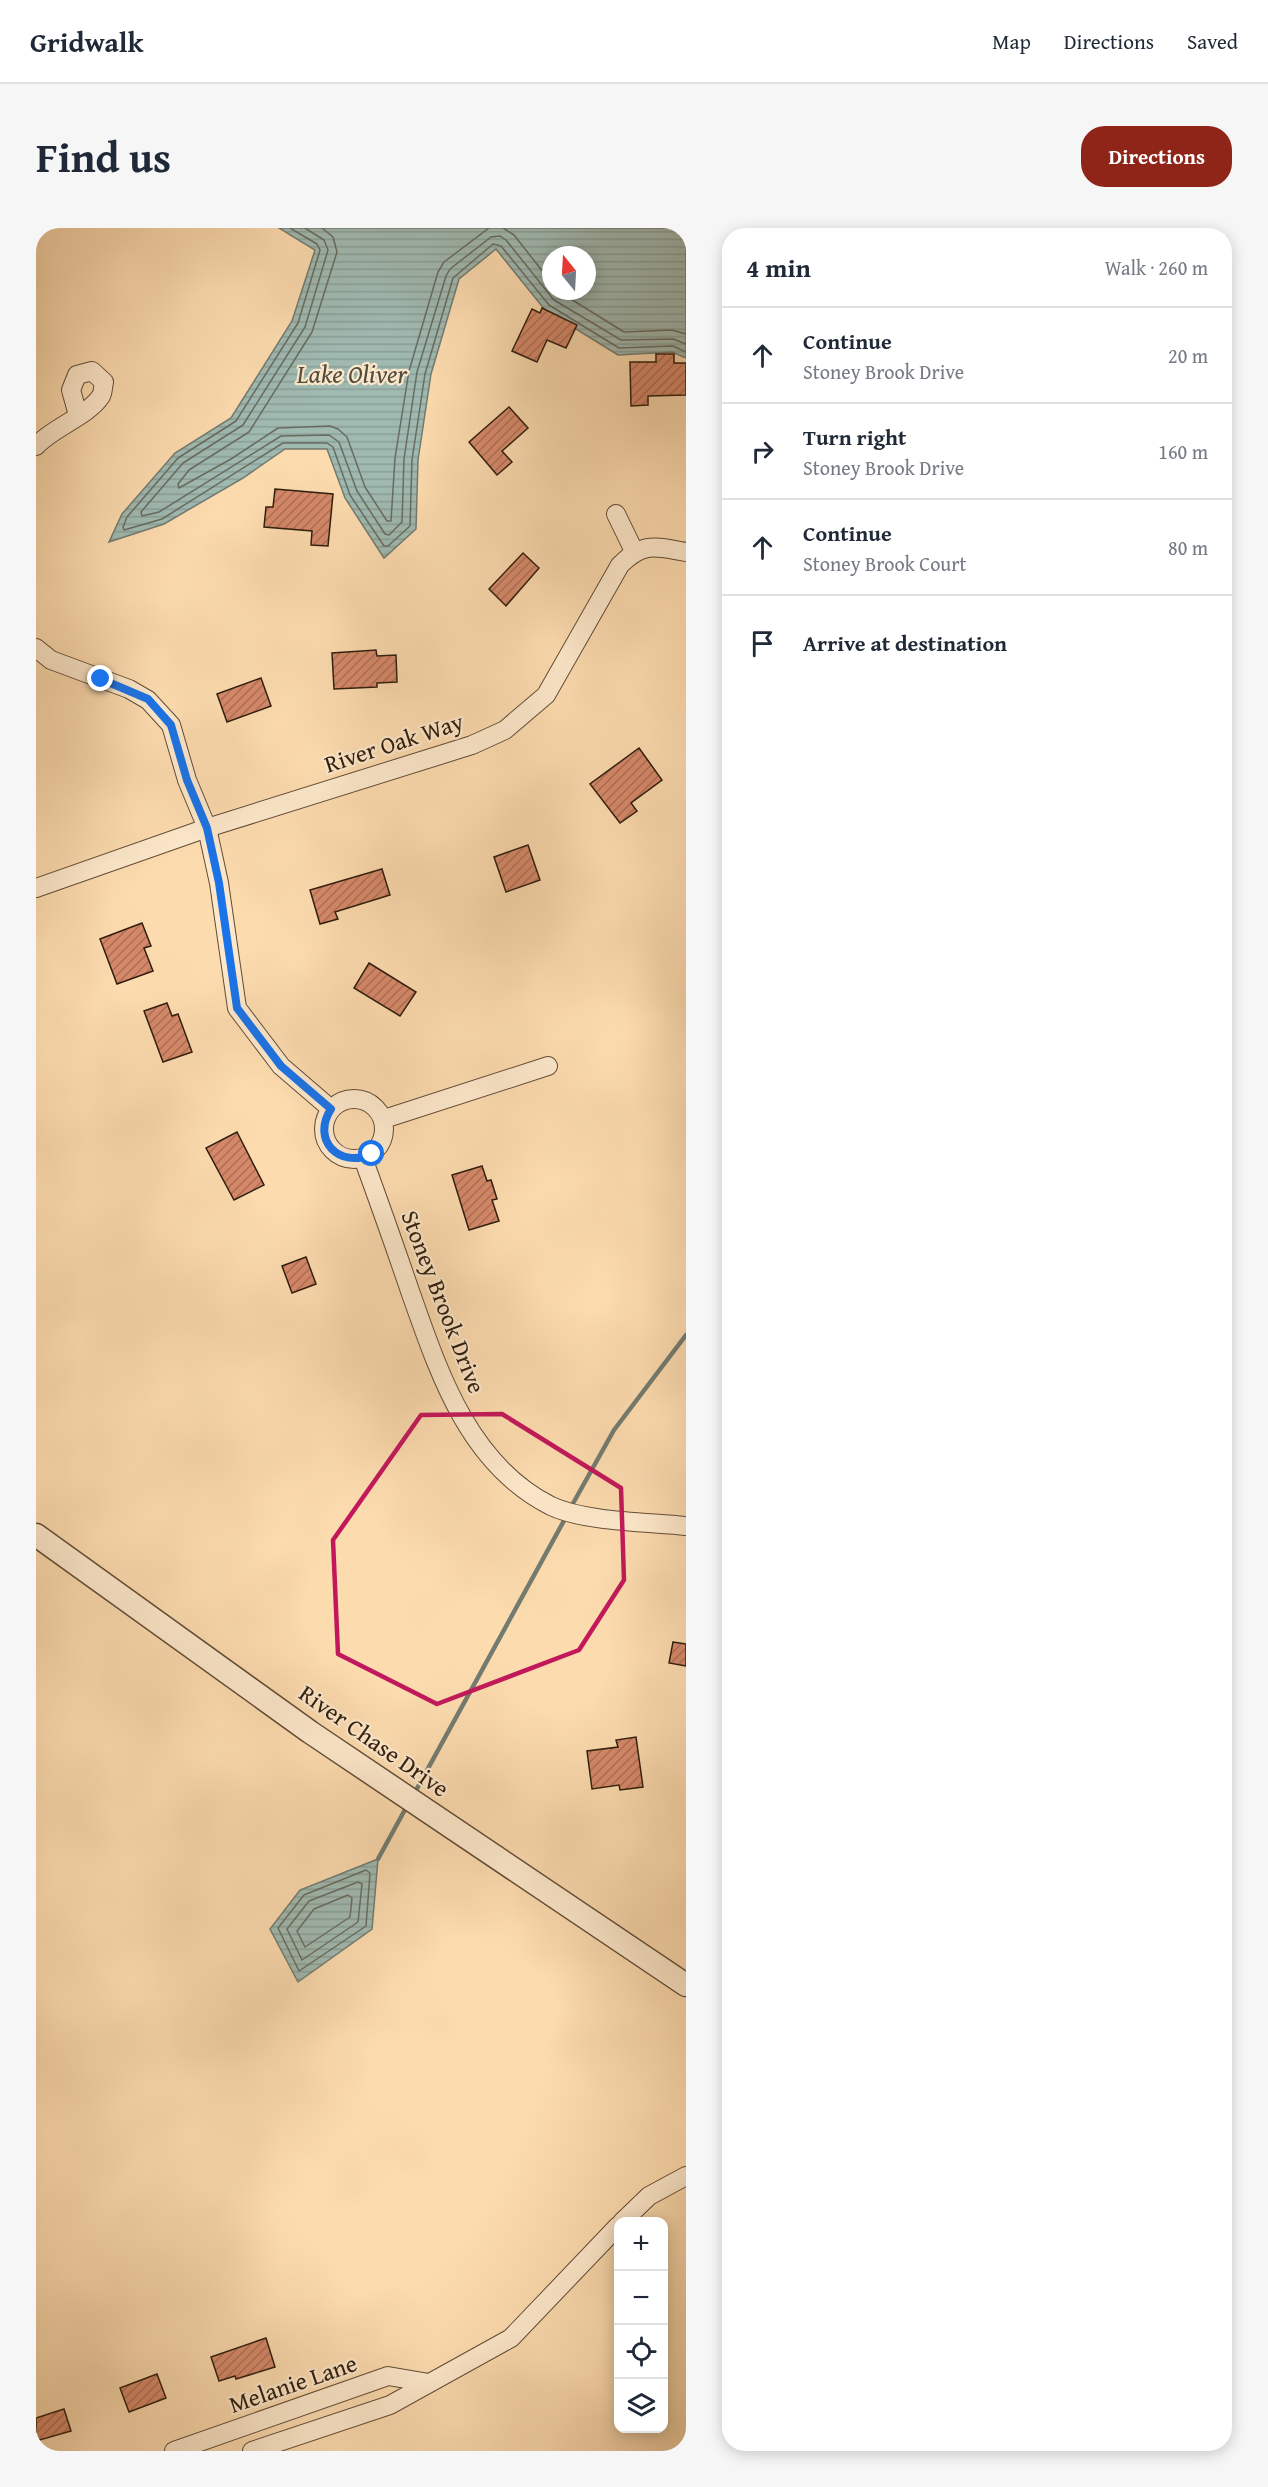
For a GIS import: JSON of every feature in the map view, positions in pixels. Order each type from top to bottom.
[{"type":"street","points":[[36,446],[42,439],[78,415]]},
{"type":"street","points":[[616,514],[634,551],[653,546],[686,552]]},
{"type":"street","name":"River Oak Way","points":[[36,888],[207,828],[472,745],[506,730],[546,695],[620,565],[634,551]]},
{"type":"street","points":[[36,648],[51,660],[129,689],[148,699],[171,725],[187,780],[207,828],[219,883],[237,1008],[281,1066],[331,1109]]},
{"type":"street","points":[[384,1119],[548,1066]]},
{"type":"street","points":[[347,1099],[365,1100],[373,1104],[384,1119],[385,1129],[379,1147],[363,1158],[344,1157],[329,1146],[324,1127],[331,1109],[347,1099]]},
{"type":"street","name":"Stoney Brook Drive","points":[[363,1158],[429,1346],[455,1406],[474,1437],[494,1463],[522,1488],[553,1507],[599,1518],[686,1526]]},
{"type":"street","name":"River Chase Drive","points":[[36,1535],[310,1732],[686,1985]]},
{"type":"street","points":[[627,2217],[649,2196],[686,2176]]},
{"type":"street","name":"Melanie Lane","points":[[252,2451],[390,2405],[511,2338],[614,2230]]},
{"type":"street","name":"Melanie Lane","points":[[174,2451],[388,2376],[429,2383]]},
{"type":"highlighted area","points":[[502,1414],[621,1488],[624,1580],[579,1650],[437,1704],[338,1654],[333,1540],[421,1415]]},
{"type":"water","name":"Lake Oliver","points":[[279,228],[686,228],[686,358],[672,352],[618,355],[545,310],[496,249],[459,279],[431,374],[418,460],[416,529],[384,558],[345,498],[327,449],[285,449],[243,478],[164,524],[109,542],[122,514],[175,453],[231,418],[292,321],[315,250]]},
{"type":"water","points":[[378,1859],[372,1929],[298,1982],[270,1929],[300,1890]]},
{"type":"building","points":[[542,308],[577,325],[566,348],[547,340],[537,362],[512,351],[532,309],[540,313]]},
{"type":"building","points":[[656,354],[674,354],[674,363],[686,363],[686,395],[648,396],[648,405],[631,406],[630,362],[656,362]]},
{"type":"building","points":[[509,407],[528,428],[502,451],[512,462],[497,475],[469,442]]},
{"type":"building","points":[[275,489],[333,494],[328,546],[311,545],[312,531],[264,527],[266,507],[273,507]]},
{"type":"building","points":[[523,553],[539,568],[506,606],[489,589]]},
{"type":"building","points":[[376,650],[377,656],[396,655],[397,682],[377,683],[377,687],[334,689],[332,653]]},
{"type":"building","points":[[261,678],[271,706],[227,722],[217,694]]},
{"type":"building","points":[[639,748],[662,780],[631,803],[637,811],[620,823],[590,784]]},
{"type":"building","points":[[528,845],[540,880],[506,892],[494,857]]},
{"type":"building","points":[[382,869],[390,895],[335,912],[338,919],[320,924],[310,890]]},
{"type":"building","points":[[142,923],[151,946],[144,948],[153,971],[117,984],[100,939]]},
{"type":"building","points":[[369,963],[416,992],[400,1016],[354,988]]},
{"type":"building","points":[[167,1003],[172,1016],[178,1014],[192,1052],[163,1062],[144,1011]]},
{"type":"building","points":[[237,1132],[264,1185],[234,1200],[206,1148]]},
{"type":"building","points":[[482,1166],[487,1181],[491,1180],[497,1199],[492,1200],[499,1221],[469,1230],[452,1175]]},
{"type":"building","points":[[306,1257],[316,1284],[292,1293],[282,1266]]},
{"type":"building","points":[[673,1642],[686,1644],[686,1666],[669,1663]]},
{"type":"building","points":[[636,1737],[643,1787],[620,1790],[619,1785],[592,1789],[587,1751],[618,1747],[616,1740]]},
{"type":"building","points":[[266,2338],[275,2367],[236,2379],[235,2376],[219,2381],[211,2357]]},
{"type":"building","points":[[157,2374],[166,2398],[129,2412],[120,2388]]},
{"type":"building","points":[[64,2409],[71,2431],[36,2441],[36,2418]]},
{"type":"waterway","points":[[571,1507],[614,1430],[686,1335]]},
{"type":"waterway","points":[[414,1794],[566,1517]]},
{"type":"waterway","points":[[378,1859],[407,1806]]},
{"type":"route","points":[[101,679],[148,699],[171,725],[187,780],[207,828],[219,883],[237,1008],[281,1066],[331,1109],[324,1127],[325,1137],[335,1153],[354,1159],[372,1154]]}]
